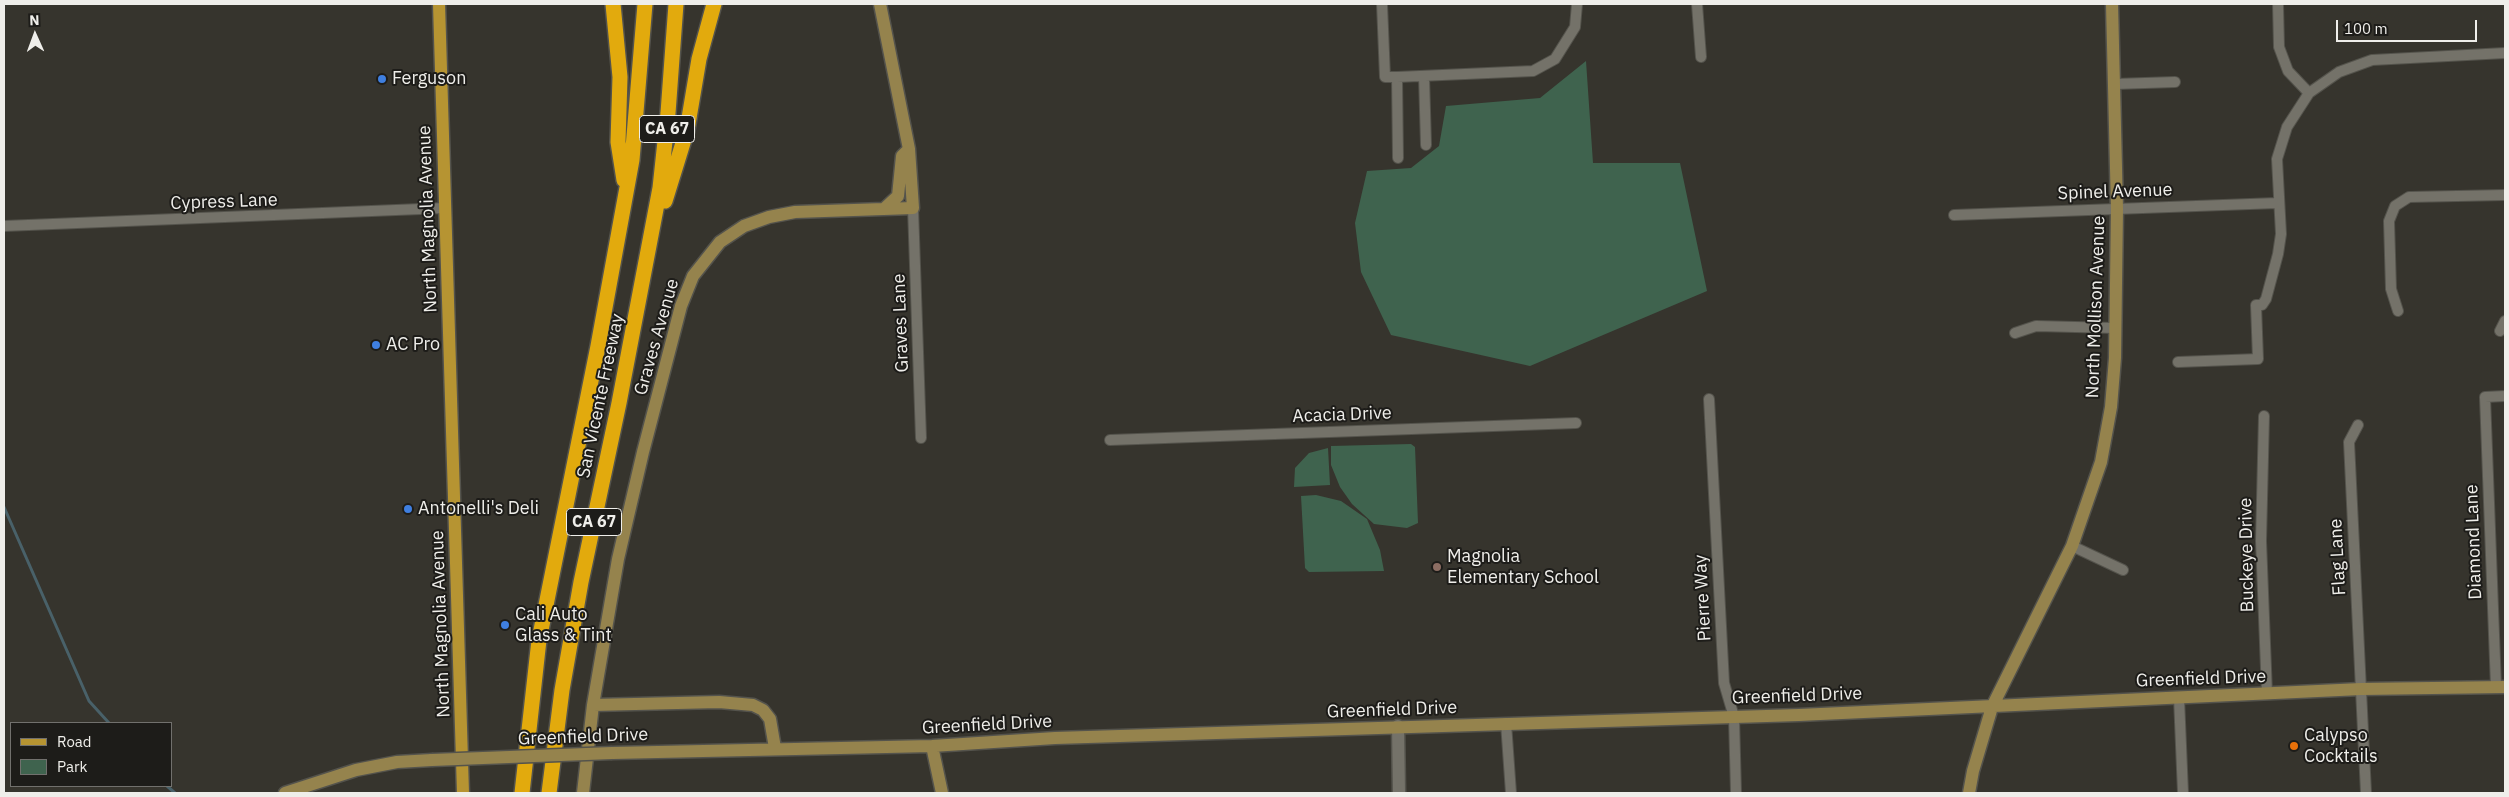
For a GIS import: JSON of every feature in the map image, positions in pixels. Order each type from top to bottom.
[{"type":"highway","points":[[613,4],[620,77],[618,142],[626,191]]},
{"type":"highway","name":"San Vicente Freeway","points":[[522,793],[539,640],[632,160],[645,4]]},
{"type":"highway","name":"San Vicente Freeway","points":[[549,793],[562,690],[581,582],[649,253],[668,113],[676,4]]},
{"type":"highway","points":[[649,253],[687,130],[698,59],[714,4]]},
{"type":"main road","name":"North Magnolia Avenue","points":[[439,4],[463,793]]},
{"type":"main road","points":[[880,4],[909,149],[914,208]]},
{"type":"main road","name":"North Mollison Avenue","points":[[1970,793],[1973,771],[1992,707],[2072,546],[2101,462],[2111,407],[2115,328],[2117,209],[2112,4]]},
{"type":"main road","points":[[884,209],[898,196],[902,156],[909,149]]},
{"type":"main road","name":"Graves Avenue","points":[[583,793],[593,705],[613,585],[640,462],[681,306],[693,276],[720,242],[756,221],[795,212],[914,208]]},
{"type":"main road","name":"Greenfield Drive","points":[[285,793],[356,770],[398,762],[432,760],[775,748],[932,746],[1055,738],[1734,717],[1992,707],[2361,689],[2500,687]]},
{"type":"main road","points":[[593,705],[719,702],[753,705],[765,711],[770,719],[775,748]]},
{"type":"main road","points":[[932,746],[942,793]]},
{"type":"street","points":[[1382,4],[1385,76],[1396,77],[1533,72],[1555,59],[1575,27],[1577,4]]},
{"type":"street","points":[[1697,4],[1701,57]]},
{"type":"street","points":[[2278,4],[2279,47],[2288,71],[2309,93]]},
{"type":"street","points":[[2178,362],[2258,359],[2256,305],[2262,305],[2266,299],[2278,254],[2280,234],[2276,167],[2282,139],[2294,115],[2309,93],[2339,72],[2372,60],[2505,53]]},
{"type":"street","points":[[1424,76],[1426,145]]},
{"type":"street","points":[[1396,77],[1398,158]]},
{"type":"street","points":[[2115,84],[2175,82]]},
{"type":"street","points":[[2398,311],[2391,289],[2389,221],[2395,206],[2409,198],[2505,195]]},
{"type":"street","name":"Spinel Avenue","points":[[1954,215],[2277,203]]},
{"type":"street","name":"Cypress Lane","points":[[4,226],[445,208]]},
{"type":"street","name":"Graves Lane","points":[[914,208],[920,438]]},
{"type":"street","points":[[2500,331],[2505,321]]},
{"type":"street","points":[[2015,333],[2036,326],[2115,328]]},
{"type":"street","name":"Diamond Lane","points":[[2500,687],[2485,397],[2505,396]]},
{"type":"street","name":"Pierre Way","points":[[1709,400],[1724,683],[1734,717],[1736,793]]},
{"type":"street","name":"Buckeye Drive","points":[[2264,416],[2260,541],[2267,694]]},
{"type":"street","name":"Acacia Drive","points":[[1110,440],[1576,423]]},
{"type":"street","name":"Flag Lane","points":[[2358,425],[2349,442],[2366,793]]},
{"type":"street","points":[[2072,546],[2122,570]]},
{"type":"street","points":[[2179,698],[2183,793]]},
{"type":"street","points":[[1506,724],[1511,793]]},
{"type":"street","points":[[1398,726],[1399,793]]},
{"type":"green space","points":[[1586,61],[1593,163],[1680,163],[1707,291],[1530,366],[1391,335],[1361,272],[1355,223],[1367,171],[1411,168],[1439,146],[1446,106],[1540,98]]},
{"type":"green space","points":[[1411,444],[1415,447],[1418,523],[1407,528],[1374,524],[1352,504],[1340,487],[1331,465],[1331,446]]},
{"type":"green space","points":[[1328,448],[1330,485],[1294,487],[1295,468],[1309,453]]},
{"type":"green space","points":[[1316,495],[1341,501],[1367,519],[1380,550],[1384,571],[1309,572],[1305,568],[1301,496]]},
{"type":"waterway","points":[[4,507],[89,701],[108,722]]},
{"type":"waterway","points":[[168,787],[175,793]]},
{"type":"place","name":"Ferguson","points":[[382,79]]},
{"type":"place","name":"AC Pro","points":[[376,345]]},
{"type":"place","name":"Antonelli's Deli","points":[[408,509]]},
{"type":"place","name":"Magnolia Elementary School","points":[[1437,567]]},
{"type":"place","name":"Cali Auto Glass & Tint","points":[[505,625]]},
{"type":"place","name":"Calypso Cocktails","points":[[2294,746]]}]
